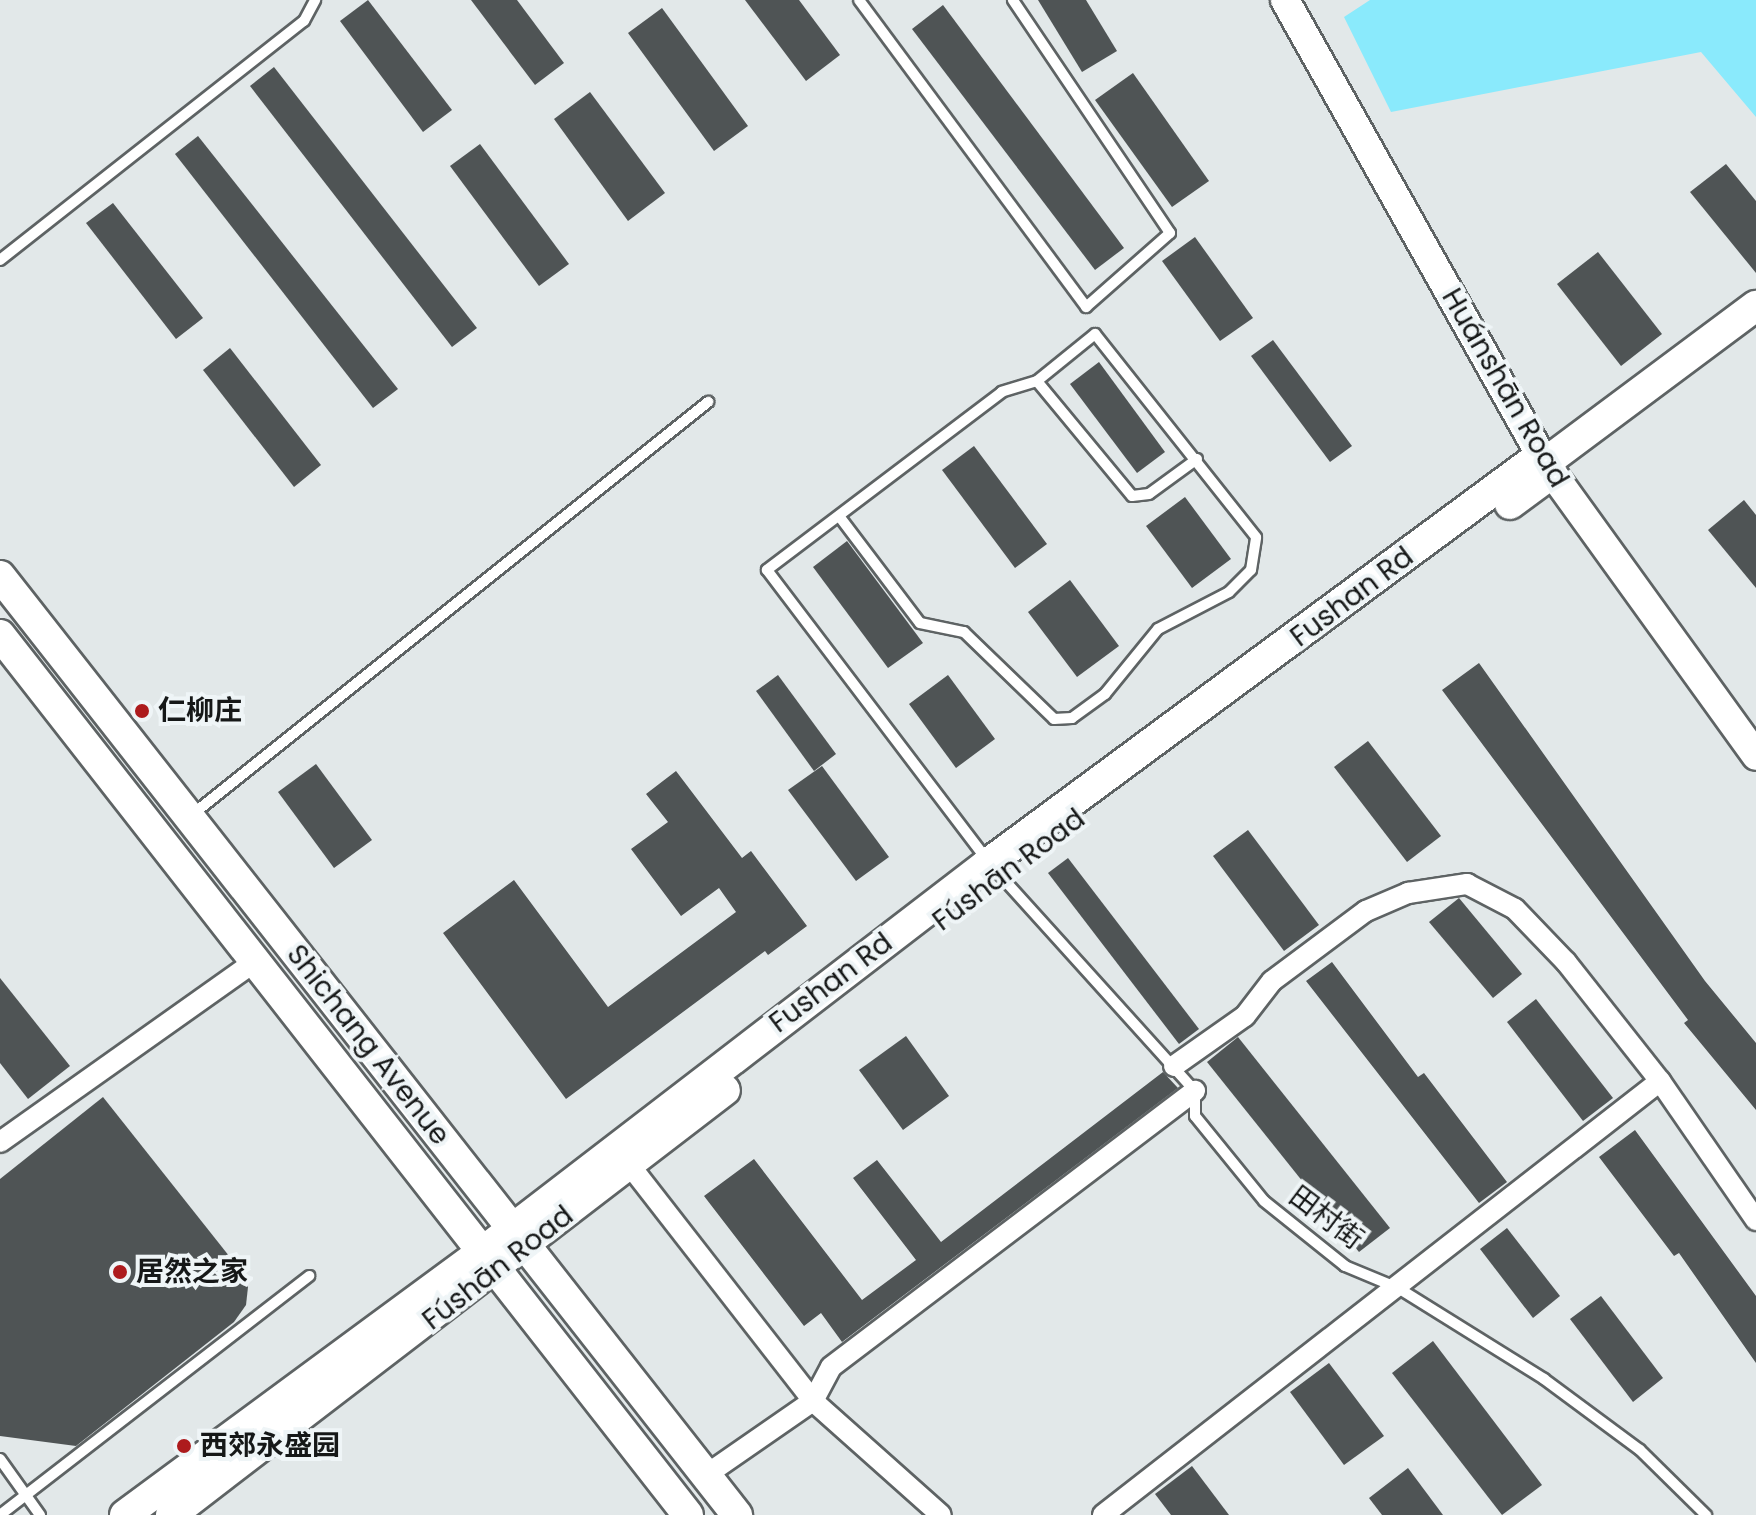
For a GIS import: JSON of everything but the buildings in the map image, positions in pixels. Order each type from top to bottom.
[{"type":"main road","name":"Huánshān Road","points":[[1285,0],[1546,464],[1756,756]]},
{"type":"main road","name":"Fushan Rd","points":[[125,1515],[488,1262],[994,869],[1756,306]]},
{"type":"main road","name":"Shichang Avenue","points":[[0,576],[192,815],[518,1239],[737,1515]]},
{"type":"main road","name":"Shichang Avenue","points":[[0,635],[688,1515]]},
{"type":"main road","name":"Fúshān Road","points":[[171,1515],[488,1262]]},
{"type":"street","points":[[1174,1066],[1245,1016],[1272,981],[1366,911],[1408,893],[1467,884],[1515,909],[1556,951],[1660,1081],[1756,1220]]},
{"type":"street","points":[[0,1142],[256,961]]},
{"type":"street","points":[[1103,1515],[1660,1081]]},
{"type":"street","points":[[706,1475],[813,1401],[831,1367],[1195,1091]]},
{"type":"street","points":[[623,1157],[813,1401],[941,1515]]},
{"type":"lane","points":[[0,260],[304,21],[315,0]]},
{"type":"lane","points":[[859,0],[1086,307],[1170,233],[1013,0]]},
{"type":"lane","points":[[1095,334],[1197,459],[1256,537],[1251,570],[1229,592],[1158,629],[1105,694],[1072,718],[1054,719],[998,659],[964,632],[920,623],[839,516],[1002,392],[1037,381],[1095,334]]},
{"type":"lane","points":[[1037,381],[1132,496],[1149,494],[1197,459]]},
{"type":"lane","points":[[192,815],[708,402]]},
{"type":"lane","name":"田村街","points":[[839,516],[767,570],[994,869],[1195,1091],[1195,1116],[1264,1201],[1345,1266],[1398,1288],[1556,1387],[1640,1450],[1706,1515]]},
{"type":"lane","points":[[0,1515],[309,1276]]},
{"type":"lane","points":[[0,1459],[40,1515]]},
{"type":"shaded area","points":[[1370,0],[1756,0],[1756,117],[1701,52],[1391,112],[1344,17]]},
{"type":"place","name":"仁柳庄","points":[[142,711]]},
{"type":"place","name":"居然之家","points":[[120,1272]]},
{"type":"place","name":"西郊永盛园","points":[[184,1446]]}]
